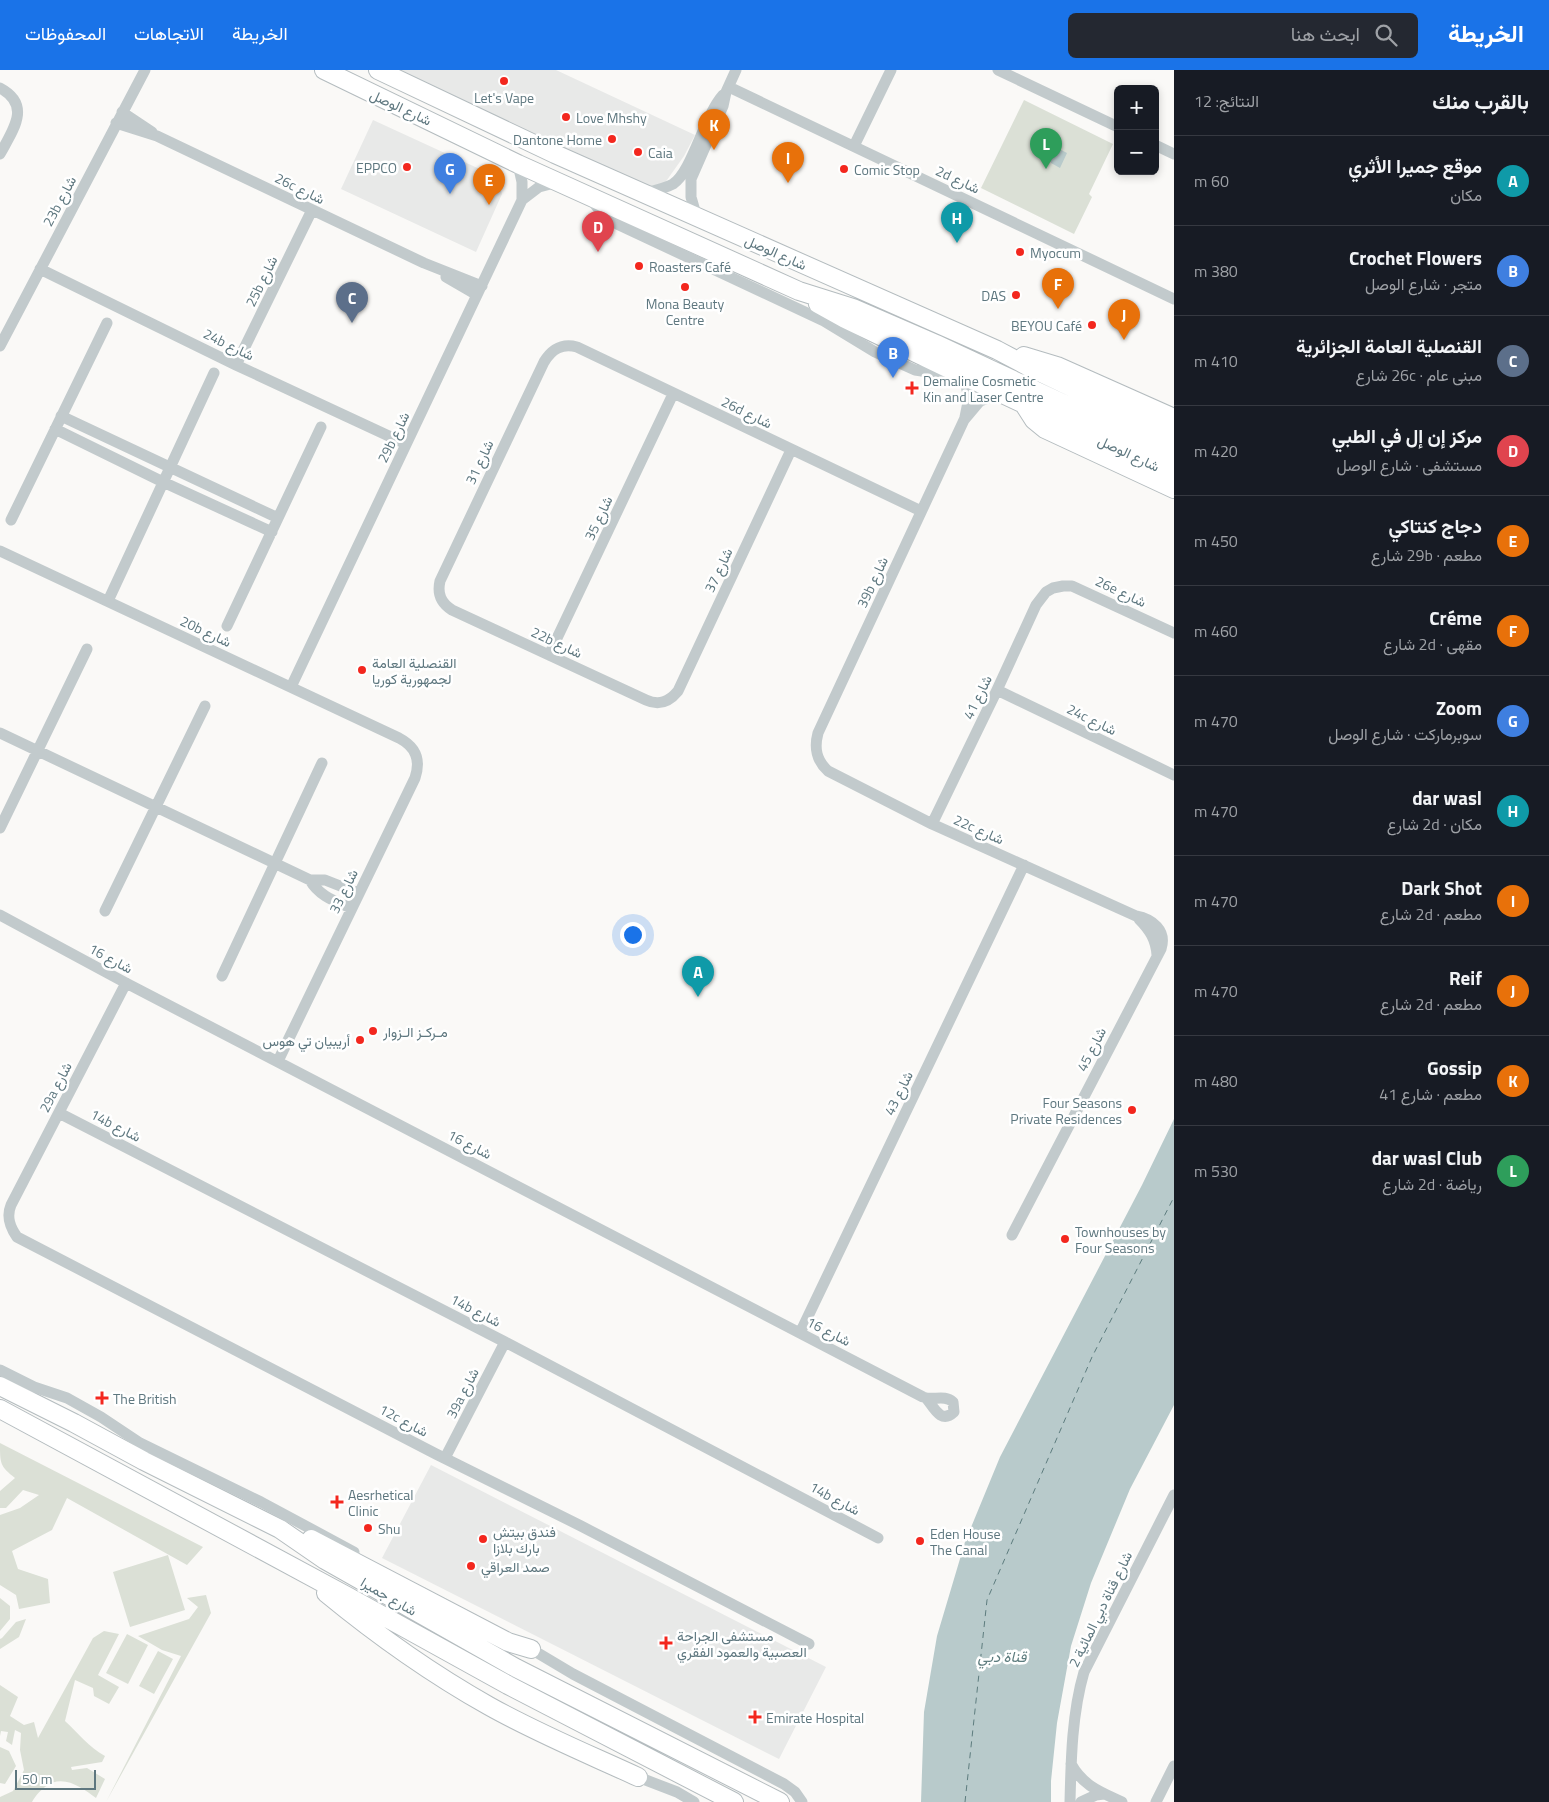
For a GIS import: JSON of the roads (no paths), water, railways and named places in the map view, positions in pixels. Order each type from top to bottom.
[{"type":"main road","name":"شارع الوصل","points":[[324,70],[518,164],[799,291],[853,308],[936,344],[1174,455]]},
{"type":"main road","points":[[350,70],[370,78],[385,72]]},
{"type":"main road","name":"شارع الوصل","points":[[385,72],[642,193],[997,350],[1174,436]]},
{"type":"main road","name":"شارع الوصل","points":[[799,291],[845,319],[1174,474]]},
{"type":"main road","points":[[997,350],[1048,362],[1174,418]]},
{"type":"main road","points":[[1023,403],[1034,420],[1045,428],[1174,489]]},
{"type":"main road","name":"شارع جميرا","points":[[0,1386],[74,1423],[144,1462],[280,1529],[325,1560],[516,1668],[780,1802]]},
{"type":"main road","name":"شارع جميرا","points":[[4,1415],[297,1569],[508,1686],[734,1802]]},
{"type":"main road","points":[[280,1529],[325,1546],[508,1642],[531,1649]]},
{"type":"main road","points":[[297,1569],[400,1650],[459,1688],[520,1722],[638,1777]]},
{"type":"street","name":"23b شارع","points":[[0,346],[145,70]]},
{"type":"street","points":[[698,218],[692,203],[691,179],[723,106],[727,90],[736,70]]},
{"type":"street","points":[[854,146],[891,70]]},
{"type":"street","points":[[998,70],[1114,125]]},
{"type":"street","points":[[0,88],[12,96],[17,103],[18,116],[0,154]]},
{"type":"street","points":[[642,193],[666,187],[678,180],[713,108],[727,90]]},
{"type":"street","name":"2d شارع","points":[[727,90],[854,146],[1174,299]]},
{"type":"street","name":"26c شارع","points":[[122,112],[140,122],[157,136]]},
{"type":"street","name":"26c شارع","points":[[116,124],[157,136],[479,290]]},
{"type":"street","points":[[1159,147],[1174,154]]},
{"type":"street","name":"29b شارع","points":[[291,687],[522,200],[522,182],[518,164]]},
{"type":"street","points":[[522,200],[539,187],[559,182]]},
{"type":"street","name":"شارع الوصل","points":[[587,195],[600,211],[617,224],[828,324],[875,352],[921,372],[956,372]]},
{"type":"street","name":"25b شارع","points":[[236,365],[312,210]]},
{"type":"street","name":"24b شارع","points":[[40,269],[236,365],[406,444]]},
{"type":"street","points":[[11,520],[107,323]]},
{"type":"street","name":"26d شارع","points":[[559,347],[565,345],[577,347],[920,511]]},
{"type":"street","name":"شارع 31","points":[[440,596],[440,581],[526,396],[548,355],[559,347]]},
{"type":"street","name":"39b شارع","points":[[818,758],[816,741],[818,733],[964,420],[969,396],[956,372]]},
{"type":"street","points":[[108,601],[214,373]]},
{"type":"street","name":"39b شارع","points":[[964,420],[980,401],[1001,393]]},
{"type":"street","name":"شارع 35","points":[[549,655],[673,394]]},
{"type":"street","points":[[61,416],[278,518]]},
{"type":"street","points":[[227,626],[321,427]]},
{"type":"street","points":[[55,429],[163,482],[272,532]]},
{"type":"street","name":"شارع 37","points":[[668,700],[678,691],[791,450]]},
{"type":"street","name":"20b شارع","points":[[0,550],[399,738]]},
{"type":"street","name":"26e شارع","points":[[1053,588],[1072,586],[1082,589],[1174,632]]},
{"type":"street","name":"شارع 41","points":[[932,824],[1036,605],[1046,592],[1053,588]]},
{"type":"street","name":"22b شارع","points":[[440,596],[452,610],[651,702],[663,703],[668,700]]},
{"type":"street","points":[[0,828],[87,649]]},
{"type":"street","name":"24c شارع","points":[[997,690],[1174,775]]},
{"type":"street","points":[[106,911],[205,706]]},
{"type":"street","points":[[0,733],[274,864],[310,880],[325,880],[358,893]]},
{"type":"street","name":"شارع 33","points":[[278,1062],[415,778],[418,760],[414,750],[408,743],[399,738]]},
{"type":"street","name":"22c شارع","points":[[818,758],[821,765],[828,771],[932,824],[1136,916],[1151,932],[1156,944],[1157,957]]},
{"type":"street","points":[[222,976],[322,763]]},
{"type":"street","name":"شارع 43","points":[[800,1333],[1024,865]]},
{"type":"street","points":[[310,880],[316,889],[327,897],[351,908]]},
{"type":"street","name":"شارع 16","points":[[1,917],[927,1399]]},
{"type":"street","name":"شارع 45","points":[[1012,1235],[1157,957]]},
{"type":"street","name":"29a شارع","points":[[11,1204],[126,983]]},
{"type":"street","name":"14b شارع","points":[[59,1113],[506,1342],[878,1538]]},
{"type":"street","name":"12c شارع","points":[[11,1204],[8,1215],[12,1230],[17,1237],[25,1242],[809,1644]]},
{"type":"street","name":"39a شارع","points":[[445,1458],[506,1342]]},
{"type":"street","points":[[0,1370],[34,1387],[67,1398],[101,1417],[140,1443],[269,1506],[531,1649],[573,1674],[784,1784],[795,1792],[802,1802]]},
{"type":"street","name":"شارع قناة دبي المائية 2","points":[[1070,1802],[1071,1764],[1079,1689],[1084,1672],[1174,1495]]},
{"type":"street","points":[[1071,1764],[1081,1779],[1088,1785],[1122,1802]]},
{"type":"street","points":[[1156,1802],[1174,1766]]},
{"type":"street","points":[[638,1777],[677,1792],[694,1802]]},
{"type":"street","points":[[1081,1802],[1096,1795],[1104,1794]]},
{"type":"water","points":[[1044,141],[1067,153],[1060,168],[1049,160],[1045,161],[1036,156]]},
{"type":"water","name":"قناة دبي","points":[[1174,1119],[1174,1405],[1130,1489],[1091,1583],[1071,1646],[1057,1723],[1051,1781],[1051,1802],[921,1802],[924,1712],[937,1636],[965,1542],[1000,1457],[1142,1185]]},
{"type":"place","name":"Let's Vape","points":[[504,81]]},
{"type":"place","name":"Love Mhshy","points":[[566,117]]},
{"type":"place","name":"Dantone Home","points":[[612,139]]},
{"type":"place","name":"Gossip","points":[[714,150]]},
{"type":"place","name":"Caia","points":[[638,152]]},
{"type":"place","name":"EPPCO","points":[[407,167]]},
{"type":"place","name":"Comic Stop","points":[[844,169]]},
{"type":"place","name":"dar wasl Club","points":[[1046,169]]},
{"type":"place","name":"Dark Shot","points":[[788,183]]},
{"type":"place","name":"Zoom","points":[[450,194]]},
{"type":"place","name":"دجاج كنتاكي","points":[[489,205]]},
{"type":"place","name":"dar wasl","points":[[957,243]]},
{"type":"place","name":"مركز إن إل في الطبي","points":[[598,252]]},
{"type":"place","name":"Myocum","points":[[1020,252]]},
{"type":"place","name":"Roasters Café","points":[[639,266]]},
{"type":"place","name":"Mona Beauty Centre","points":[[685,287]]},
{"type":"place","name":"DAS","points":[[1016,295]]},
{"type":"place","name":"Créme","points":[[1058,309]]},
{"type":"place","name":"القنصلية العامة الجزائرية","points":[[352,323]]},
{"type":"place","name":"BEYOU Café","points":[[1092,325]]},
{"type":"place","name":"Reif","points":[[1124,340]]},
{"type":"place","name":"Crochet Flowers","points":[[893,378]]},
{"type":"place","name":"Demaline Cosmetic Kin and Laser Centre","points":[[912,388]]},
{"type":"place","name":"القنصلية العامة لجمهورية كوريا","points":[[362,670]]},
{"type":"place","name":"موقع جميرا الأثري","points":[[698,997]]},
{"type":"place","name":"مـركـز الـزوار","points":[[373,1031]]},
{"type":"place","name":"أريبيان تي هوس","points":[[360,1040]]},
{"type":"place","name":"Four Seasons Private Residences","points":[[1132,1110]]},
{"type":"place","name":"Townhouses by Four Seasons","points":[[1065,1239]]},
{"type":"place","name":"The British","points":[[102,1398]]},
{"type":"place","name":"Aesrhetical Clinic","points":[[337,1502]]},
{"type":"place","name":"Shu","points":[[368,1528]]},
{"type":"place","name":"فندق بيتش بارك بلازا","points":[[483,1539]]},
{"type":"place","name":"Eden House The Canal","points":[[920,1541]]},
{"type":"place","name":"صمد العراقي","points":[[471,1566]]},
{"type":"place","name":"مستشفى الجراحة العصبية والعمود الفقري","points":[[666,1643]]},
{"type":"place","name":"Emirate Hospital","points":[[755,1717]]}]
